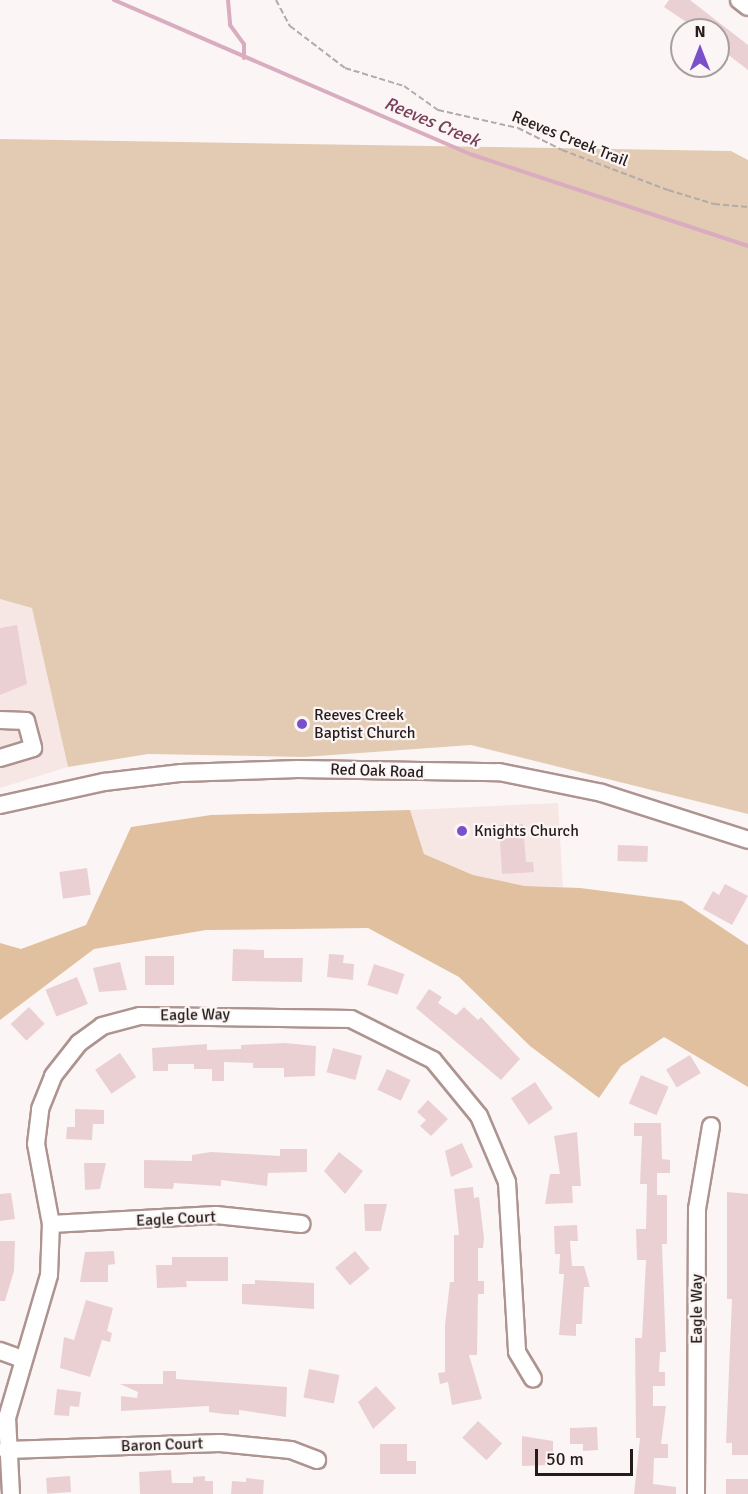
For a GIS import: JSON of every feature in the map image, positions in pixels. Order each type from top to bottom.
[{"type":"street","points":[[739,0],[748,7]]},
{"type":"street","points":[[0,720],[26,721],[33,748],[0,758]]},
{"type":"street","name":"Red Oak Road","points":[[0,805],[104,782],[181,772],[298,769],[499,772],[602,793],[748,840]]},
{"type":"street","name":"Eagle Way","points":[[11,1494],[6,1450],[7,1418],[22,1359],[49,1275],[51,1224],[36,1144],[40,1109],[52,1076],[79,1043],[102,1026],[176,1013],[351,1019],[433,1060],[466,1097],[495,1145],[512,1218],[517,1352],[533,1379]]},
{"type":"street","name":"Eagle Way","points":[[696,1494],[697,1209],[711,1126]]},
{"type":"street","name":"Eagle Court","points":[[51,1224],[216,1215],[302,1224]]},
{"type":"street","points":[[0,1351],[22,1359]]},
{"type":"street","name":"Baron Court","points":[[6,1450],[220,1443],[291,1450],[317,1460]]},
{"type":"path","name":"Reeves Creek Trail","points":[[276,0],[290,26],[345,68],[404,86],[438,110],[518,128],[562,150],[668,190],[714,204],[748,207]]},
{"type":"shaded area","points":[[0,139],[731,151],[748,160],[748,814],[471,745],[304,757],[148,754],[68,767],[32,608],[0,599]]},
{"type":"shaded area","points":[[0,599],[32,607],[68,767],[0,788]]},
{"type":"shaded area","points":[[558,803],[563,887],[525,886],[473,875],[424,854],[410,810]]},
{"type":"shaded area","points":[[410,810],[424,854],[473,875],[525,886],[580,888],[682,901],[748,945],[748,1087],[664,1037],[621,1066],[599,1098],[530,1046],[459,977],[368,928],[206,930],[94,949],[0,1020],[0,943],[21,949],[86,925],[131,827],[211,815]]},
{"type":"building","points":[[669,0],[690,0],[713,18],[680,18],[664,7]]},
{"type":"building","points":[[730,31],[748,45],[748,70],[730,56]]},
{"type":"building","points":[[17,625],[27,684],[0,695],[0,628]]},
{"type":"building","points":[[523,824],[526,862],[533,862],[534,872],[502,874],[499,825]]},
{"type":"building","points":[[618,845],[648,846],[647,862],[617,861]]},
{"type":"building","points":[[87,868],[91,895],[63,899],[59,872]]},
{"type":"building","points":[[725,884],[748,896],[732,925],[703,909],[713,891],[719,895]]},
{"type":"building","points":[[233,949],[264,950],[264,958],[303,958],[302,982],[232,981]]},
{"type":"building","points":[[329,954],[344,955],[343,963],[354,964],[353,980],[327,977]]},
{"type":"building","points":[[145,956],[174,956],[174,985],[145,985]]},
{"type":"building","points":[[120,962],[127,990],[99,992],[93,968]]},
{"type":"building","points":[[374,964],[404,974],[398,995],[367,985]]},
{"type":"building","points":[[77,977],[88,1004],[56,1017],[45,990]]},
{"type":"building","points":[[429,989],[442,997],[438,1003],[456,1015],[464,1007],[478,1020],[481,1017],[520,1059],[501,1080],[416,1008]]},
{"type":"building","points":[[29,1007],[45,1024],[26,1041],[11,1024]]},
{"type":"building","points":[[285,1043],[316,1046],[315,1076],[284,1077],[284,1068],[253,1068],[253,1063],[224,1062],[224,1081],[212,1081],[212,1069],[194,1069],[194,1064],[168,1064],[168,1071],[153,1071],[152,1048],[207,1044],[207,1050],[241,1049],[241,1045]]},
{"type":"building","points":[[333,1048],[362,1056],[356,1080],[327,1072]]},
{"type":"building","points":[[120,1053],[136,1077],[111,1094],[95,1070]]},
{"type":"building","points":[[690,1055],[701,1073],[677,1087],[666,1069]]},
{"type":"building","points":[[387,1069],[411,1080],[401,1101],[377,1090]]},
{"type":"building","points":[[641,1075],[669,1087],[657,1115],[629,1104]]},
{"type":"building","points":[[535,1082],[553,1109],[529,1125],[511,1098]]},
{"type":"building","points":[[428,1100],[448,1119],[431,1136],[420,1126],[426,1120],[417,1112]]},
{"type":"building","points":[[75,1109],[104,1110],[104,1124],[93,1124],[92,1140],[66,1139],[67,1127],[75,1127]]},
{"type":"building","points":[[634,1123],[661,1123],[662,1159],[670,1160],[670,1173],[657,1173],[657,1195],[667,1195],[667,1244],[662,1244],[666,1352],[660,1352],[659,1372],[665,1372],[665,1386],[653,1386],[653,1406],[666,1406],[661,1444],[668,1444],[668,1458],[654,1458],[653,1484],[676,1487],[676,1494],[634,1494],[640,1438],[636,1438],[635,1338],[642,1338],[646,1260],[637,1260],[636,1229],[646,1229],[647,1184],[640,1184],[642,1136],[634,1136]]},
{"type":"building","points":[[577,1132],[581,1186],[572,1186],[573,1203],[545,1204],[550,1174],[560,1174],[554,1136]]},
{"type":"building","points":[[462,1143],[473,1167],[451,1177],[445,1151]]},
{"type":"building","points":[[280,1149],[307,1149],[307,1172],[268,1173],[267,1186],[221,1180],[221,1186],[174,1183],[173,1189],[144,1188],[144,1160],[192,1161],[192,1155],[211,1152],[280,1156]]},
{"type":"building","points":[[339,1152],[363,1171],[345,1194],[324,1171]]},
{"type":"building","points":[[84,1163],[106,1163],[100,1189],[85,1190]]},
{"type":"building","points":[[473,1187],[474,1198],[479,1197],[484,1238],[483,1248],[478,1248],[478,1281],[484,1281],[484,1294],[478,1294],[477,1355],[469,1355],[482,1399],[452,1405],[448,1382],[440,1384],[438,1373],[445,1372],[445,1325],[450,1282],[454,1282],[454,1235],[459,1235],[454,1189]]},
{"type":"building","points":[[727,1192],[748,1194],[748,1455],[732,1455],[732,1443],[726,1443],[732,1299],[727,1299]]},
{"type":"building","points":[[11,1193],[15,1219],[0,1221],[0,1194]]},
{"type":"building","points":[[364,1204],[387,1204],[381,1231],[365,1231]]},
{"type":"building","points":[[577,1225],[578,1241],[570,1241],[572,1266],[584,1266],[590,1287],[584,1287],[582,1324],[576,1324],[576,1336],[559,1335],[564,1274],[559,1274],[560,1254],[555,1254],[554,1226]]},
{"type":"building","points":[[0,1241],[15,1241],[14,1271],[5,1301],[0,1301]]},
{"type":"building","points":[[114,1251],[115,1264],[108,1265],[108,1282],[80,1282],[85,1252]]},
{"type":"building","points":[[355,1251],[370,1269],[350,1285],[335,1268]]},
{"type":"building","points":[[172,1257],[228,1257],[228,1281],[186,1281],[187,1287],[157,1288],[156,1265],[172,1265]]},
{"type":"building","points":[[255,1280],[314,1283],[314,1309],[242,1304],[242,1284],[255,1284]]},
{"type":"building","points":[[86,1300],[113,1308],[107,1331],[112,1333],[110,1342],[102,1340],[90,1377],[60,1368],[64,1337],[74,1340]]},
{"type":"building","points":[[309,1369],[339,1375],[334,1403],[303,1397]]},
{"type":"building","points":[[163,1371],[176,1371],[176,1379],[287,1387],[286,1417],[239,1410],[239,1415],[209,1412],[209,1406],[121,1411],[121,1396],[137,1398],[138,1392],[120,1384],[163,1384]]},
{"type":"building","points":[[376,1386],[396,1408],[373,1429],[358,1402]]},
{"type":"building","points":[[57,1389],[81,1392],[79,1407],[70,1406],[69,1416],[54,1415]]},
{"type":"building","points":[[478,1421],[502,1444],[486,1460],[462,1438]]},
{"type":"building","points":[[597,1427],[598,1450],[583,1451],[583,1444],[570,1444],[570,1428]]},
{"type":"building","points":[[522,1436],[553,1441],[553,1465],[522,1466]]},
{"type":"building","points":[[380,1444],[407,1444],[407,1461],[416,1461],[416,1474],[380,1474]]},
{"type":"building","points":[[171,1470],[172,1483],[193,1483],[193,1477],[205,1476],[205,1481],[213,1481],[213,1494],[140,1494],[139,1472]]},
{"type":"building","points":[[70,1476],[71,1492],[47,1494],[46,1478]]},
{"type":"building","points":[[246,1478],[264,1480],[263,1494],[231,1494],[232,1481],[246,1482]]},
{"type":"building","points":[[726,1479],[748,1479],[748,1494],[726,1494]]},
{"type":"waterway","name":"Reeves Creek","points":[[114,0],[473,155],[748,246]]},
{"type":"waterway","points":[[228,0],[230,25],[244,44],[244,58]]},
{"type":"place","name":"Reeves Creek Baptist Church","points":[[302,724]]},
{"type":"place","name":"Knights Church","points":[[462,831]]}]
